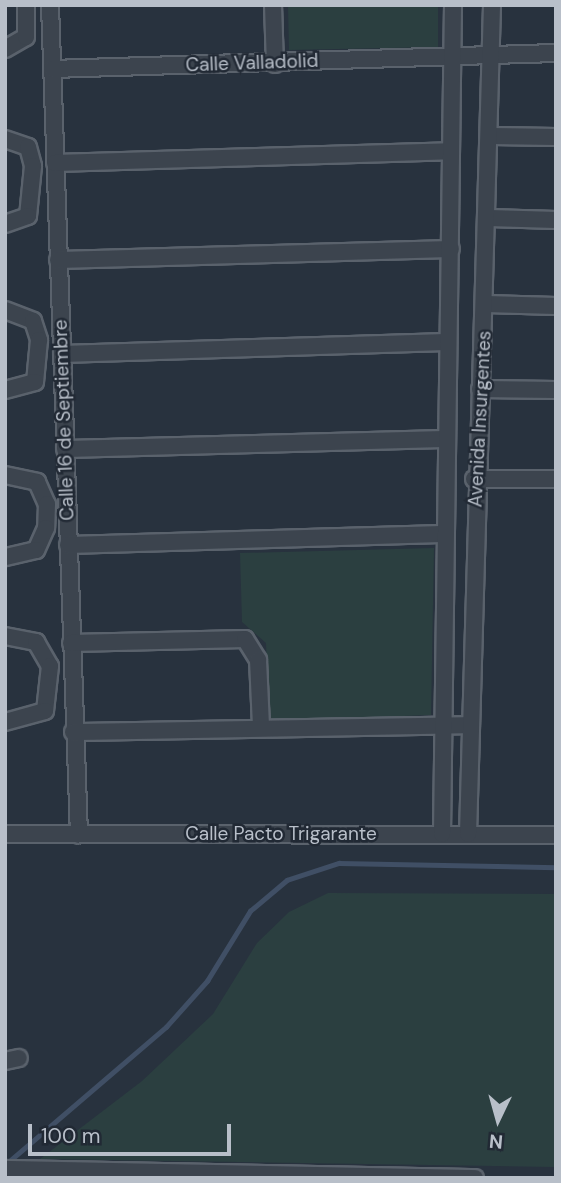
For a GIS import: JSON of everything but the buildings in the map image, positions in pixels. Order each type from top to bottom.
[{"type":"street","points":[[5,49],[26,37],[26,5]]},
{"type":"street","name":"Calle 16 de Septiembre","points":[[50,5],[73,732],[79,834]]},
{"type":"street","points":[[274,5],[275,64]]},
{"type":"street","name":"Avenida Insurgentes","points":[[442,834],[442,534],[451,249],[453,5]]},
{"type":"street","name":"Avenida Insurgentes","points":[[468,834],[474,479],[486,304],[494,53],[492,5]]},
{"type":"street","name":"Calle Valladolid","points":[[52,69],[275,64],[452,53],[556,53]]},
{"type":"street","points":[[492,136],[556,137]]},
{"type":"street","points":[[5,139],[23,143],[32,154],[32,206],[28,216],[5,224]]},
{"type":"street","points":[[55,163],[450,151]]},
{"type":"street","points":[[489,218],[556,220]]},
{"type":"street","points":[[58,260],[451,249]]},
{"type":"street","points":[[486,304],[556,306]]},
{"type":"street","points":[[5,310],[26,314],[37,330],[35,382],[5,390]]},
{"type":"street","points":[[62,354],[446,342]]},
{"type":"street","points":[[480,389],[556,390]]},
{"type":"street","points":[[65,449],[445,439]]},
{"type":"street","points":[[5,475],[28,478],[44,491],[42,541],[26,555],[5,557]]},
{"type":"street","points":[[474,479],[556,479]]},
{"type":"street","points":[[68,545],[442,534]]},
{"type":"street","points":[[71,643],[214,635],[245,639],[258,660],[261,726]]},
{"type":"street","points":[[5,636],[36,642],[48,655],[48,697],[37,718],[5,722]]},
{"type":"street","points":[[73,732],[261,726],[469,725]]},
{"type":"street","name":"Calle Pacto Trigarante","points":[[5,834],[556,835]]},
{"type":"street","points":[[5,1169],[34,1172],[475,1178]]},
{"type":"green space","points":[[288,5],[438,5],[438,47],[289,50]]},
{"type":"green space","points":[[434,548],[431,715],[269,721],[266,643],[242,622],[240,553]]},
{"type":"green space","points":[[328,893],[556,894],[556,1167],[40,1159],[142,1081],[213,1014],[257,943],[289,912]]},
{"type":"waterway","points":[[6,1164],[166,1027],[207,981],[250,911],[287,880],[339,863],[556,867]]}]
